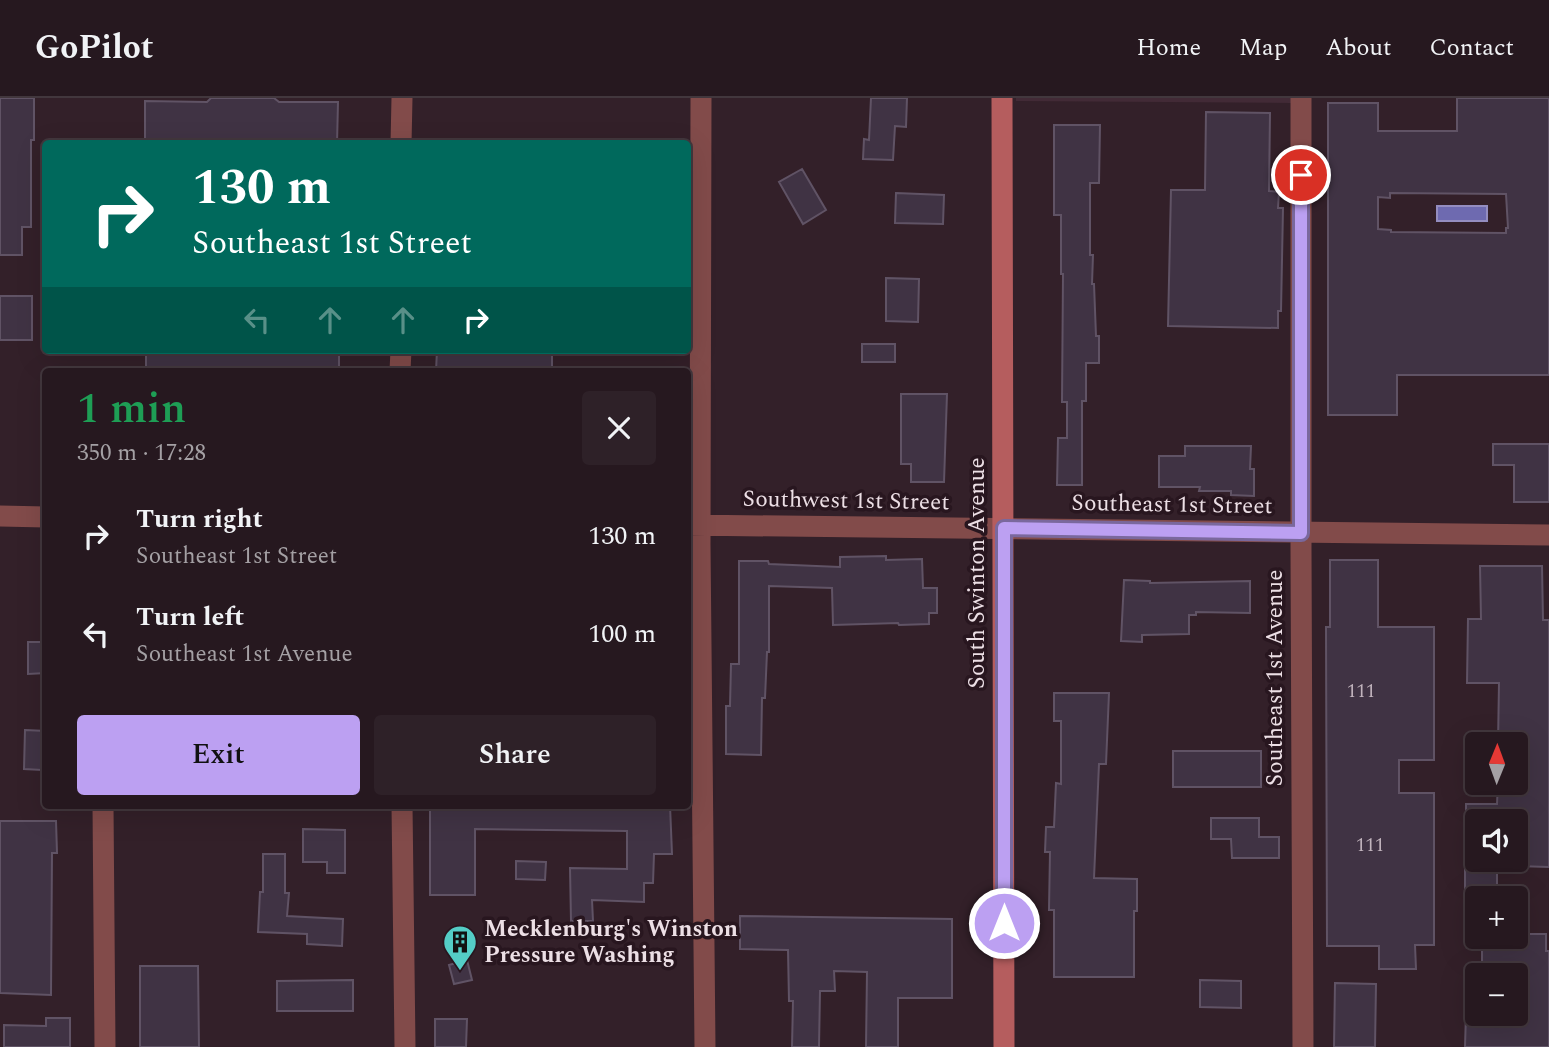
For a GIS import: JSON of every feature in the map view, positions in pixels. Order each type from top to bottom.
[{"type":"street","points":[[401,140],[402,98]]},
{"type":"street","points":[[701,98],[694,525],[705,1047]]},
{"type":"street","name":"South Swinton Avenue","points":[[1002,98],[1004,1047]]},
{"type":"street","name":"Southeast 1st Avenue","points":[[1301,98],[1303,1047]]},
{"type":"street","points":[[0,516],[42,517]]},
{"type":"street","name":"Southwest 1st Street","points":[[694,525],[1004,528]]},
{"type":"street","name":"Southeast 1st Street","points":[[1004,528],[1549,535]]},
{"type":"street","points":[[103,809],[105,1047]]},
{"type":"street","points":[[402,809],[405,1047]]},
{"type":"shaded area","points":[[1016,98],[1291,98],[1291,103],[1016,101]]},
{"type":"shaded area","points":[[1437,206],[1487,206],[1487,221],[1437,221]]},
{"type":"building","points":[[0,98],[34,98],[31,227],[22,227],[22,255],[0,255]]},
{"type":"building","points":[[211,98],[274,98],[279,102],[338,102],[337,140],[145,140],[145,101],[207,102]]},
{"type":"building","points":[[871,98],[907,98],[906,127],[895,126],[893,160],[863,159],[864,139],[869,140]]},
{"type":"building","points":[[1457,98],[1549,98],[1549,375],[1397,375],[1397,415],[1328,415],[1328,103],[1378,103],[1378,131],[1457,131]],"holes":[[[1390,193],[1506,194],[1506,233],[1391,232],[1378,229],[1378,197],[1390,198]]]},
{"type":"building","points":[[1206,112],[1270,113],[1269,191],[1279,192],[1278,208],[1283,208],[1281,311],[1278,311],[1278,328],[1168,326],[1171,190],[1205,190]]},
{"type":"building","points":[[1054,125],[1100,125],[1099,183],[1090,183],[1090,255],[1093,255],[1092,284],[1096,336],[1099,336],[1099,363],[1086,363],[1086,401],[1082,401],[1082,485],[1057,485],[1058,438],[1067,438],[1067,402],[1062,402],[1063,274],[1061,215],[1054,215]]},
{"type":"building","points":[[802,169],[826,210],[803,224],[779,182]]},
{"type":"building","points":[[896,193],[944,195],[943,224],[895,223]]},
{"type":"building","points":[[886,278],[919,279],[918,322],[886,321]]},
{"type":"building","points":[[0,296],[32,296],[32,340],[0,340]]},
{"type":"building","points":[[862,344],[895,344],[895,362],[862,362]]},
{"type":"building","points":[[146,354],[339,354],[339,368],[146,368]]},
{"type":"building","points":[[437,354],[552,354],[552,368],[436,368]]},
{"type":"building","points":[[901,394],[947,394],[944,482],[911,482],[911,464],[901,464]]},
{"type":"building","points":[[1493,444],[1549,444],[1549,502],[1514,502],[1514,465],[1493,465]]},
{"type":"building","points":[[1185,446],[1251,446],[1250,469],[1254,469],[1254,496],[1231,495],[1231,491],[1199,491],[1200,487],[1159,487],[1159,456],[1185,456]]},
{"type":"building","points":[[886,556],[886,560],[922,559],[923,588],[937,588],[937,613],[929,613],[929,624],[833,625],[832,588],[769,586],[769,652],[765,698],[762,698],[761,755],[726,754],[726,706],[730,706],[731,664],[739,664],[739,561],[840,567],[840,557]]},
{"type":"building","points":[[1330,560],[1378,560],[1378,627],[1434,627],[1434,760],[1399,760],[1399,793],[1434,793],[1434,945],[1415,945],[1416,969],[1379,969],[1379,946],[1327,946],[1326,627],[1330,627]]},
{"type":"building","points":[[1480,566],[1542,566],[1543,620],[1549,620],[1549,867],[1528,866],[1528,809],[1466,809],[1466,804],[1497,804],[1497,795],[1528,795],[1528,732],[1498,732],[1499,683],[1467,683],[1468,619],[1481,619]]},
{"type":"building","points":[[1124,580],[1150,583],[1250,581],[1250,613],[1196,612],[1196,615],[1189,615],[1189,634],[1142,635],[1142,642],[1121,641]]},
{"type":"building","points":[[28,642],[42,642],[42,673],[28,674]]},
{"type":"building","points":[[1054,693],[1109,693],[1106,764],[1099,764],[1094,878],[1137,879],[1134,977],[1054,977],[1054,910],[1049,910],[1050,852],[1045,852],[1046,827],[1054,827],[1056,783],[1061,784],[1061,721],[1054,721]]},
{"type":"building","points":[[25,730],[42,731],[42,770],[24,769]]},
{"type":"building","points":[[1173,751],[1261,751],[1261,787],[1173,787]]},
{"type":"building","points":[[430,809],[670,809],[672,854],[654,854],[653,883],[644,883],[644,902],[592,900],[593,921],[571,921],[570,868],[627,869],[627,831],[475,829],[475,895],[430,895]]},
{"type":"building","points":[[1211,818],[1259,818],[1259,837],[1279,837],[1279,858],[1232,858],[1231,839],[1211,839]]},
{"type":"building","points":[[0,821],[56,821],[57,853],[52,853],[51,995],[0,993]]},
{"type":"building","points":[[303,829],[345,830],[345,873],[327,873],[327,862],[303,862]]},
{"type":"building","points":[[263,854],[285,854],[285,893],[289,893],[287,916],[343,919],[342,946],[307,944],[307,934],[258,932],[260,892],[263,892]]},
{"type":"building","points":[[516,861],[546,862],[545,880],[516,879]]},
{"type":"building","points":[[1465,872],[1497,872],[1497,886],[1465,886]]},
{"type":"building","points":[[740,916],[952,919],[952,998],[898,998],[898,1047],[866,1047],[867,972],[834,971],[835,991],[820,991],[819,1047],[792,1047],[793,1001],[789,1001],[788,950],[740,949]]},
{"type":"building","points":[[1528,934],[1546,934],[1546,951],[1549,951],[1549,1047],[1465,1047],[1466,1026],[1528,1026],[1528,963],[1482,963],[1482,949],[1528,949]]},
{"type":"building","name":"Mecklenburg's Winston Pressure Washing","points":[[467,960],[472,980],[454,984],[449,965]]},
{"type":"building","points":[[140,966],[198,966],[199,1047],[140,1047]]},
{"type":"building","points":[[353,980],[353,1011],[277,1011],[277,981]]},
{"type":"building","points":[[1200,980],[1241,981],[1241,1008],[1200,1007]]},
{"type":"building","points":[[1335,983],[1376,984],[1375,1047],[1334,1047]]},
{"type":"building","points":[[46,1018],[70,1018],[70,1047],[4,1047],[4,1025],[46,1026]]},
{"type":"building","points":[[435,1019],[467,1019],[466,1047],[435,1047]]},
{"type":"place","name":"Mecklenburg's Winston Pressure Washing","points":[[460,972]]},
{"type":"route","points":[[1004,923],[1004,528],[1301,533],[1301,175]]}]
